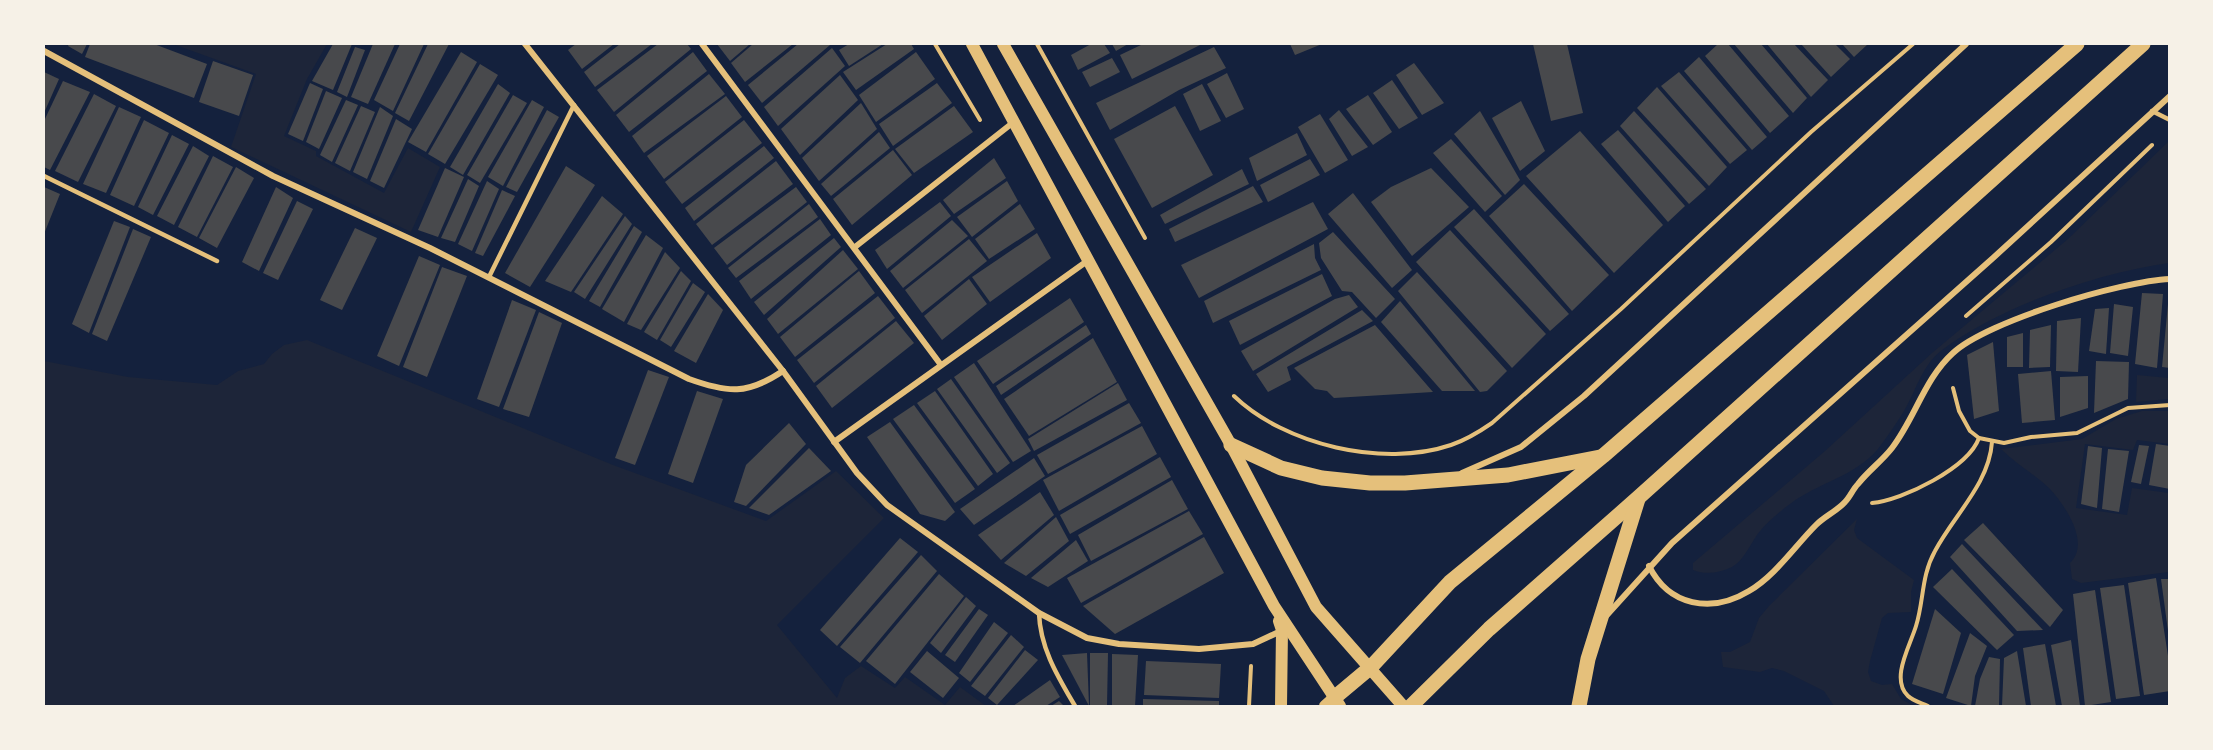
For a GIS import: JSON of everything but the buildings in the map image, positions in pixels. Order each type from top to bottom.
[{"type":"main road","points":[[972,44],[1090,259],[1274,606],[1333,704],[1371,667],[1450,582],[1603,456],[2077,44]]},
{"type":"main road","points":[[1003,44],[1231,445],[1316,607],[1403,706]]},
{"type":"main road","points":[[1411,706],[1464,651],[1639,497],[2143,44]]},
{"type":"main road","points":[[1231,445],[1281,468],[1322,478],[1370,483],[1405,483],[1446,478],[1508,475],[1603,456]]},
{"type":"main road","points":[[1579,706],[1588,660],[1639,497]]},
{"type":"main road","points":[[1274,606],[1282,630],[1281,706]]},
{"type":"street","points":[[525,44],[783,371],[857,473],[887,505],[1039,614],[1087,638],[1104,642],[1171,648],[1232,647],[1253,644],[1282,630]]},
{"type":"street","points":[[702,44],[941,365]]},
{"type":"street","points":[[1446,478],[1494,461],[1521,447],[1584,396],[1966,44]]},
{"type":"street","points":[[44,51],[273,176],[489,277],[650,359],[711,387],[744,390],[783,371]]},
{"type":"street","points":[[1600,622],[1650,566],[1993,258],[2169,96]]},
{"type":"street","points":[[855,247],[1015,121]]},
{"type":"street","points":[[834,442],[1090,259]]},
{"type":"street","points":[[1650,566],[1658,583],[1670,594],[1688,602],[1706,604],[1731,599],[1750,591],[1818,523],[1844,503],[1858,483],[1892,448],[1937,368],[1954,351],[1999,326],[2128,284],[2169,279]]},
{"type":"lane","points":[[489,277],[574,105]]},
{"type":"lane","points":[[2152,111],[2169,120]]},
{"type":"lane","points":[[44,176],[217,261]]},
{"type":"lane","points":[[1039,614],[1039,630],[1047,653],[1075,706]]},
{"type":"path","points":[[1037,44],[1149,245]]},
{"type":"path","points":[[1233,395],[1249,410],[1287,431],[1355,450],[1381,453],[1428,451],[1471,437],[1492,423],[1622,309],[1811,132],[1913,44]]},
{"type":"path","points":[[1964,318],[2051,242],[2156,140]]},
{"type":"path","points":[[1948,358],[1959,411],[1970,431],[1979,438],[1992,442],[2015,443],[2031,437],[2077,433],[2128,408],[2169,405]]},
{"type":"path","points":[[1844,503],[1876,503],[1906,494],[1935,479],[1961,461],[1976,445],[1979,438]]},
{"type":"path","points":[[1928,706],[1909,698],[1902,688],[1902,668],[1917,623],[1920,596],[1927,570],[1935,550],[1951,528],[1966,500],[1978,487],[1991,453],[1992,442]]},
{"type":"shaded area","points":[[173,44],[327,44],[307,79],[284,136],[316,151],[316,156],[384,193],[408,148],[440,167],[411,232],[231,147],[256,74]]},
{"type":"shaded area","points":[[2169,141],[2169,263],[2081,283],[2021,306],[1965,334],[1942,350],[1929,363],[1901,416],[1869,458],[1847,473],[1801,496],[1781,511],[1760,531],[1743,557],[1732,567],[1712,573],[1693,570],[1693,563],[1825,451],[1932,353],[2068,239]]},
{"type":"shaded area","points":[[307,340],[613,465],[766,521],[836,471],[884,518],[777,625],[837,698],[845,678],[861,666],[895,688],[905,677],[945,705],[960,687],[986,706],[44,706],[44,361],[128,377],[217,385],[238,371],[264,364],[284,345]]},
{"type":"shaded area","points":[[2137,375],[2169,378],[2169,399],[2136,402]]},
{"type":"shaded area","points":[[2142,411],[2169,411],[2169,444],[2137,440],[2133,450],[2085,444],[2076,508],[2127,515],[2132,488],[2169,493],[2169,572],[2081,583],[2072,579],[2070,563],[2076,555],[2078,545],[2077,535],[2068,514],[2049,488],[2001,449],[2082,439],[2116,419]]},
{"type":"shaded area","points":[[1857,519],[1854,530],[1857,538],[1914,580],[1911,592],[1911,612],[1888,613],[1882,618],[1868,672],[1871,681],[1882,685],[1892,684],[1901,699],[1914,706],[1834,706],[1824,691],[1784,671],[1772,668],[1760,672],[1723,667],[1721,652],[1730,652],[1750,642],[1759,618],[1769,606]]}]
